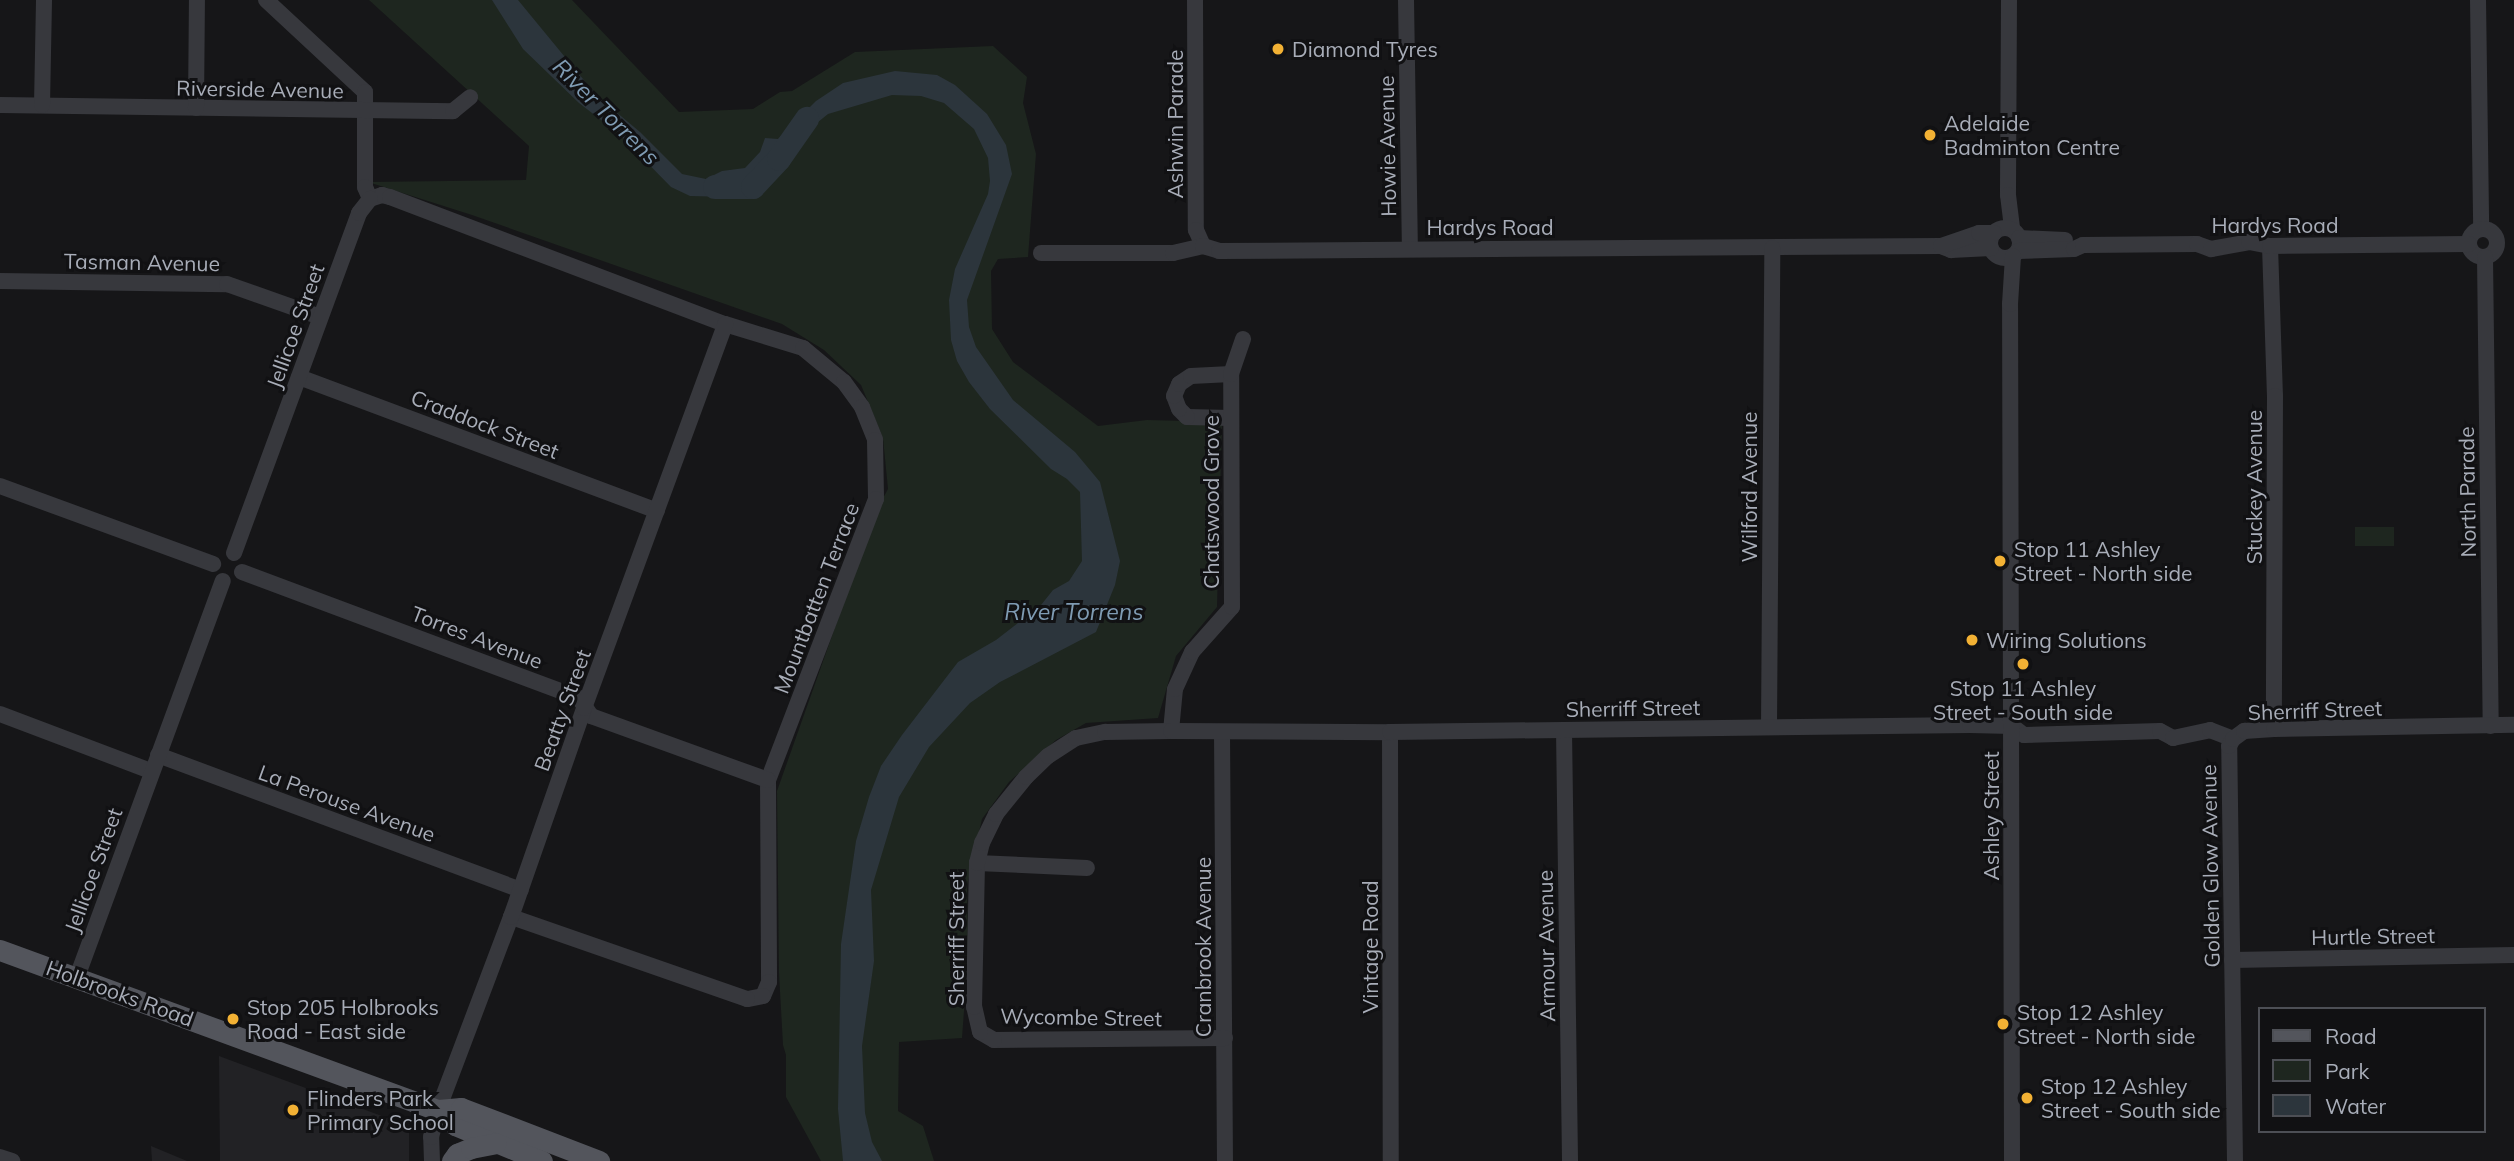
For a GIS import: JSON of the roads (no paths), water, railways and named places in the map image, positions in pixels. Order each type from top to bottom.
[{"type":"main road","name":"Holbrooks Road","points":[[0,950],[438,1110],[455,1125],[542,1161]]},
{"type":"main road","name":"Holbrooks Road","points":[[438,1110],[461,1108],[599,1161]]},
{"type":"main road","points":[[452,1161],[457,1153],[496,1143]]},
{"type":"street","points":[[42,105],[44,0]]},
{"type":"street","points":[[196,108],[197,0]]},
{"type":"street","name":"Riverside Avenue","points":[[0,105],[365,111],[365,92],[266,0]]},
{"type":"street","name":"Ashwin Parade","points":[[1195,0],[1196,230],[1203,246]]},
{"type":"street","name":"Howie Avenue","points":[[1406,0],[1410,249]]},
{"type":"street","name":"Ashley Street","points":[[2008,0],[2006,243],[2010,304],[2012,1161]]},
{"type":"street","points":[[2478,0],[2481,229]]},
{"type":"street","points":[[370,199],[365,187],[365,111],[453,111],[470,97]]},
{"type":"street","name":"Mountbatten Terrace","points":[[370,199],[382,195],[390,197],[725,324],[803,348],[844,382],[862,407],[875,440],[878,472],[876,499],[768,780],[769,982],[763,996],[747,999],[511,917]]},
{"type":"street","name":"Jellicoe Street","points":[[234,553],[359,213],[370,199]]},
{"type":"street","points":[[2481,229],[2495,236],[2497,243],[2491,255],[2485,257],[2477,256],[2469,244],[2474,232],[2481,229]]},
{"type":"street","name":"Hardys Road","points":[[1041,253],[1173,253],[1203,246],[1219,251],[1941,246],[1951,250],[2006,243],[2074,241],[2083,245],[2197,244],[2210,249],[2249,242],[2270,246],[2469,244]]},
{"type":"street","points":[[2497,243],[2514,243]]},
{"type":"street","name":"Stuckey Avenue","points":[[2270,246],[2275,410],[2274,729]]},
{"type":"street","name":"Wilford Avenue","points":[[1769,727],[1772,248]]},
{"type":"street","name":"North Parade","points":[[2485,257],[2491,726]]},
{"type":"street","name":"Tasman Avenue","points":[[0,281],[227,284],[320,317]]},
{"type":"street","name":"Beatty Street","points":[[432,1161],[431,1137],[438,1110],[521,890],[584,708],[725,324]]},
{"type":"street","name":"Chatswood Grove","points":[[1171,731],[1175,689],[1192,652],[1232,607],[1231,374],[1243,339]]},
{"type":"street","points":[[1231,374],[1191,376],[1178,384],[1174,396],[1179,409],[1188,417],[1231,418]]},
{"type":"street","name":"Craddock Street","points":[[299,377],[657,511]]},
{"type":"street","points":[[0,486],[214,564]]},
{"type":"street","points":[[234,553],[241,559],[242,572],[233,581],[223,581],[215,574],[214,564],[219,555],[234,553]]},
{"type":"street","name":"Torres Avenue","points":[[242,572],[579,698],[591,716],[768,780]]},
{"type":"street","name":"Jellicoe Street","points":[[77,977],[223,581]]},
{"type":"street","points":[[0,715],[151,771]]},
{"type":"street","name":"Sherriff Street","points":[[980,1032],[974,1007],[977,863],[996,814],[1048,756],[1076,738],[1095,734],[1171,731],[1390,732],[2012,726],[2024,735],[2160,731],[2173,738],[2210,730],[2232,739],[2244,731],[2274,729],[2514,725]]},
{"type":"street","name":"Armour Avenue","points":[[1564,730],[1570,1161]]},
{"type":"street","name":"Cranbrook Avenue","points":[[1223,732],[1225,1161]]},
{"type":"street","name":"Vintage Road","points":[[1390,732],[1391,1161]]},
{"type":"street","name":"Golden Glow Avenue","points":[[2232,739],[2229,746],[2235,1161]]},
{"type":"street","name":"La Perouse Avenue","points":[[158,755],[521,890]]},
{"type":"street","points":[[977,863],[1087,868]]},
{"type":"street","name":"Hurtle Street","points":[[2232,960],[2514,955]]},
{"type":"street","name":"Wycombe Street","points":[[980,1032],[994,1040],[1225,1038]]},
{"type":"street","points":[[0,1157],[12,1161]]},
{"type":"water","name":"River Torrens","points":[[492,0],[518,0],[597,96],[640,132],[682,174],[706,179],[722,171],[745,168],[760,152],[765,138],[778,139],[816,101],[843,83],[895,71],[937,75],[955,85],[987,114],[1006,145],[1012,174],[967,300],[969,327],[976,347],[1013,400],[1075,452],[1100,482],[1120,561],[1115,585],[1096,632],[1000,682],[970,703],[929,747],[899,797],[871,890],[874,961],[862,1046],[865,1113],[872,1142],[882,1161],[843,1161],[838,1109],[841,944],[856,841],[869,797],[881,766],[958,662],[996,640],[1041,605],[1053,590],[1069,581],[1082,561],[1080,492],[1067,479],[1051,469],[990,409],[957,361],[951,340],[949,300],[955,269],[988,194],[988,158],[974,129],[944,103],[921,96],[892,95],[828,114],[781,152],[746,191],[732,197],[690,196],[671,187],[618,133],[579,103],[523,49]]},
{"type":"waterway","name":"River Torrens","points":[[715,187],[753,187],[779,159],[807,119]]},
{"type":"place","name":"Diamond Tyres","points":[[1278,49]]},
{"type":"place","name":"Adelaide Badminton Centre","points":[[1930,135]]},
{"type":"place","name":"Stop 11 Ashley Street - North side","points":[[2000,561]]},
{"type":"place","name":"Wiring Solutions","points":[[1972,640]]},
{"type":"place","name":"Stop 11 Ashley Street - South side","points":[[2023,664]]},
{"type":"place","name":"Stop 205 Holbrooks Road - East side","points":[[233,1019]]},
{"type":"place","name":"Stop 12 Ashley Street - North side","points":[[2003,1024]]},
{"type":"place","name":"Stop 12 Ashley Street - South side","points":[[2027,1098]]},
{"type":"place","name":"Flinders Park Primary School","points":[[293,1110]]}]
